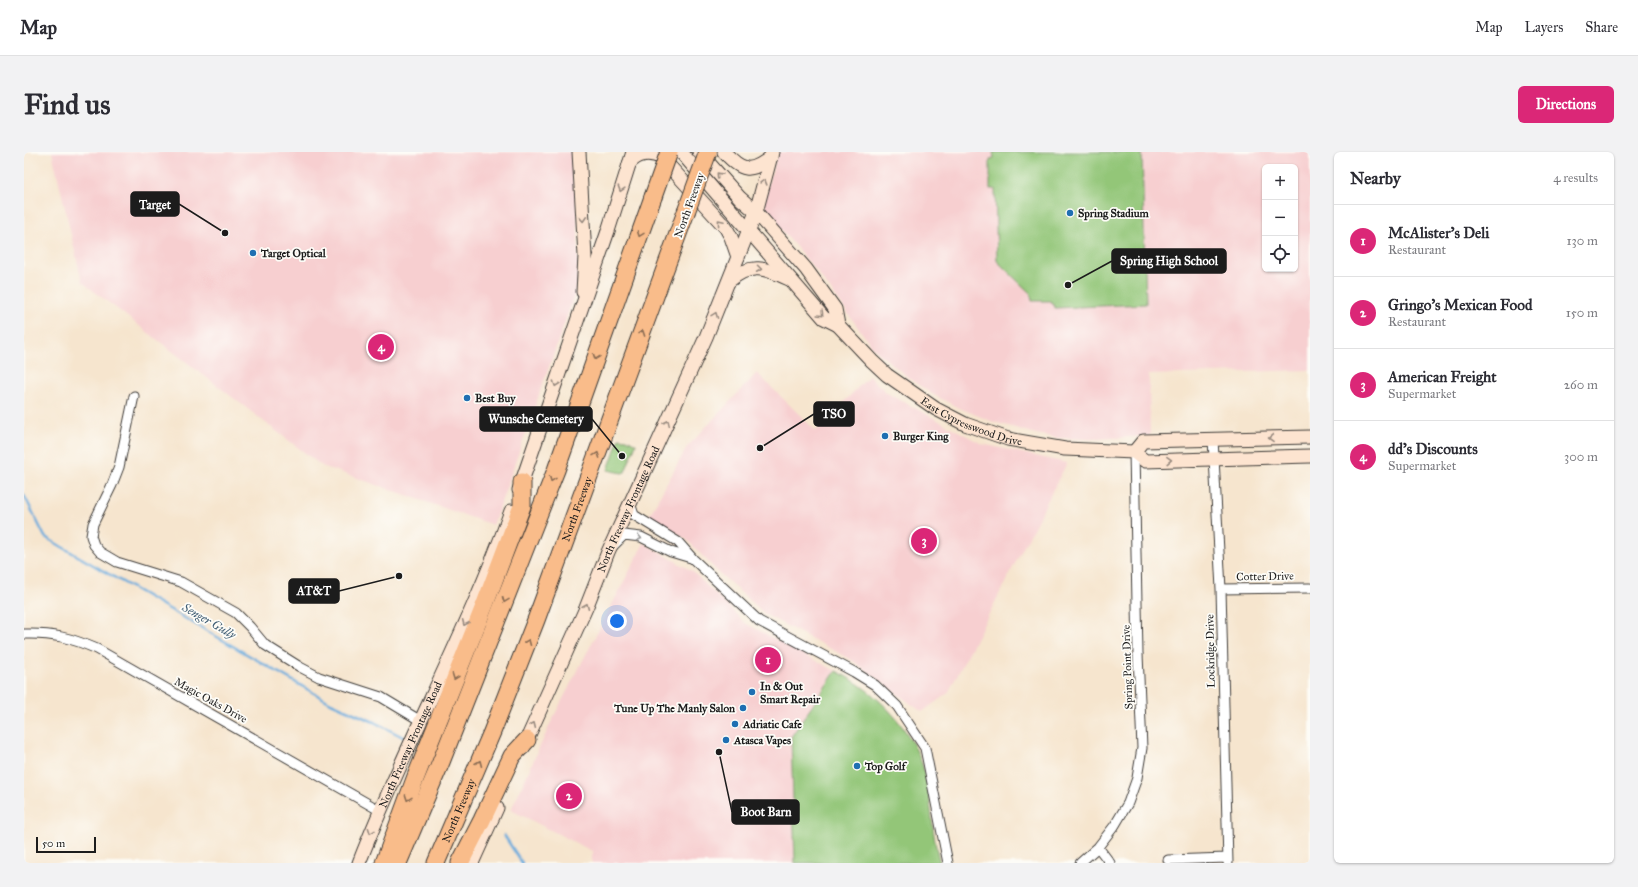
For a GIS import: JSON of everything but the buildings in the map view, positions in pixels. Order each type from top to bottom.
[{"type":"highway","points":[[398,863],[456,727],[556,470],[669,152]]},
{"type":"highway","name":"North Freeway","points":[[436,863],[492,732],[536,620],[708,152]]},
{"type":"highway","points":[[384,863],[522,506],[522,482]]},
{"type":"highway","points":[[460,863],[512,756],[527,740]]},
{"type":"main road","points":[[579,152],[585,256],[582,308]]},
{"type":"main road","name":"East Cypresswood Drive","points":[[681,152],[824,318],[838,325],[887,375],[936,409],[965,424],[1008,439],[1065,449],[1134,452],[1145,461],[1310,456]]},
{"type":"main road","name":"East Cypresswood Drive","points":[[699,152],[740,198],[756,212],[806,269],[835,309],[838,325]]},
{"type":"main road","points":[[724,152],[742,168],[752,169],[761,165],[771,155]]},
{"type":"main road","points":[[631,158],[647,154],[662,158],[726,228],[738,256]]},
{"type":"main road","name":"North Freeway Frontage Road","points":[[472,863],[586,608],[630,502],[706,337],[756,212],[771,155]]},
{"type":"main road","name":"North Freeway Frontage Road","points":[[359,863],[379,810],[474,603],[522,482],[608,231],[631,158]]},
{"type":"main road","points":[[728,280],[737,273],[753,268],[768,270],[791,280]]},
{"type":"main road","points":[[1134,452],[1143,442],[1310,437]]},
{"type":"street","points":[[134,396],[118,467],[112,485],[93,524],[91,536],[94,545],[100,552],[117,562],[181,582],[236,613],[265,645],[300,667],[320,677],[381,697],[421,720]]},
{"type":"street","name":"Lockridge Drive","points":[[1213,439],[1221,589],[1228,861]]},
{"type":"street","name":"Spring Point Drive","points":[[1082,862],[1098,847],[1115,825],[1128,803],[1137,778],[1142,748],[1138,654],[1134,452]]},
{"type":"street","points":[[630,502],[634,515],[678,542],[693,559],[759,621],[859,675],[875,685],[897,706],[925,748],[948,863]]},
{"type":"street","points":[[608,552],[624,535],[641,537],[671,552],[693,559]]},
{"type":"street","name":"Cotter Drive","points":[[1221,589],[1310,588]]},
{"type":"street","name":"Magic Oaks Drive","points":[[24,634],[56,635],[82,642],[97,649],[379,810]]},
{"type":"street","points":[[1098,847],[1110,863]]},
{"type":"street","points":[[1168,860],[1228,861]]},
{"type":"shaded area","points":[[52,152],[576,152],[579,282],[493,525],[322,466],[82,282]]},
{"type":"shaded area","points":[[778,152],[1310,152],[1310,370],[1149,375],[1150,436],[1093,439],[1057,438],[1036,434],[991,421],[957,407],[932,394],[910,379],[874,349],[818,273],[770,216],[764,201]]},
{"type":"shaded area","points":[[757,373],[816,431],[869,376],[887,393],[982,444],[1067,463],[948,693],[922,712],[850,659],[766,615],[717,571],[687,540],[649,516],[687,447]]},
{"type":"shaded area","points":[[644,543],[692,571],[745,623],[836,671],[791,737],[795,863],[592,863],[592,851],[511,810],[553,718]]},
{"type":"green space","name":"Spring Stadium","points":[[993,152],[1142,152],[1146,304],[1055,308],[1054,304],[1050,301],[1032,301],[1031,294],[997,261],[995,189],[990,189],[990,159],[994,158]]},
{"type":"green space","points":[[619,438],[627,439],[636,444],[625,472],[622,473],[608,470]]},
{"type":"green space","name":"Top Golf","points":[[836,671],[852,680],[881,703],[905,730],[914,746],[922,763],[927,781],[935,843],[940,863],[795,863],[791,737]]},
{"type":"waterway","name":"Senger Gully","points":[[24,495],[45,537],[331,703],[374,722],[407,739]]},
{"type":"waterway","name":"Senger Gully","points":[[504,835],[522,863]]},
{"type":"place","name":"Spring Stadium","points":[[1070,213]]},
{"type":"place","name":"Target","points":[[225,233]]},
{"type":"place","name":"Target Optical","points":[[253,253]]},
{"type":"place","name":"Spring High School","points":[[1068,285]]},
{"type":"place","name":"dd's Discounts","points":[[381,347]]},
{"type":"place","name":"Best Buy","points":[[467,398]]},
{"type":"place","name":"Burger King","points":[[885,436]]},
{"type":"place","name":"TSO","points":[[760,448]]},
{"type":"place","name":"Wunsche Cemetery","points":[[622,456]]},
{"type":"place","name":"American Freight","points":[[924,541]]},
{"type":"place","name":"AT&T","points":[[399,576]]},
{"type":"place","name":"McAlister's Deli","points":[[768,660]]},
{"type":"place","name":"In & Out Smart Repair","points":[[752,692]]},
{"type":"place","name":"Tune Up The Manly Salon","points":[[743,708]]},
{"type":"place","name":"Adriatic Cafe","points":[[735,724]]},
{"type":"place","name":"Atasca Vapes","points":[[726,740]]},
{"type":"place","name":"Boot Barn","points":[[719,752]]},
{"type":"place","name":"Top Golf","points":[[857,766]]},
{"type":"place","name":"Gringo's Mexican Food","points":[[569,796]]}]
